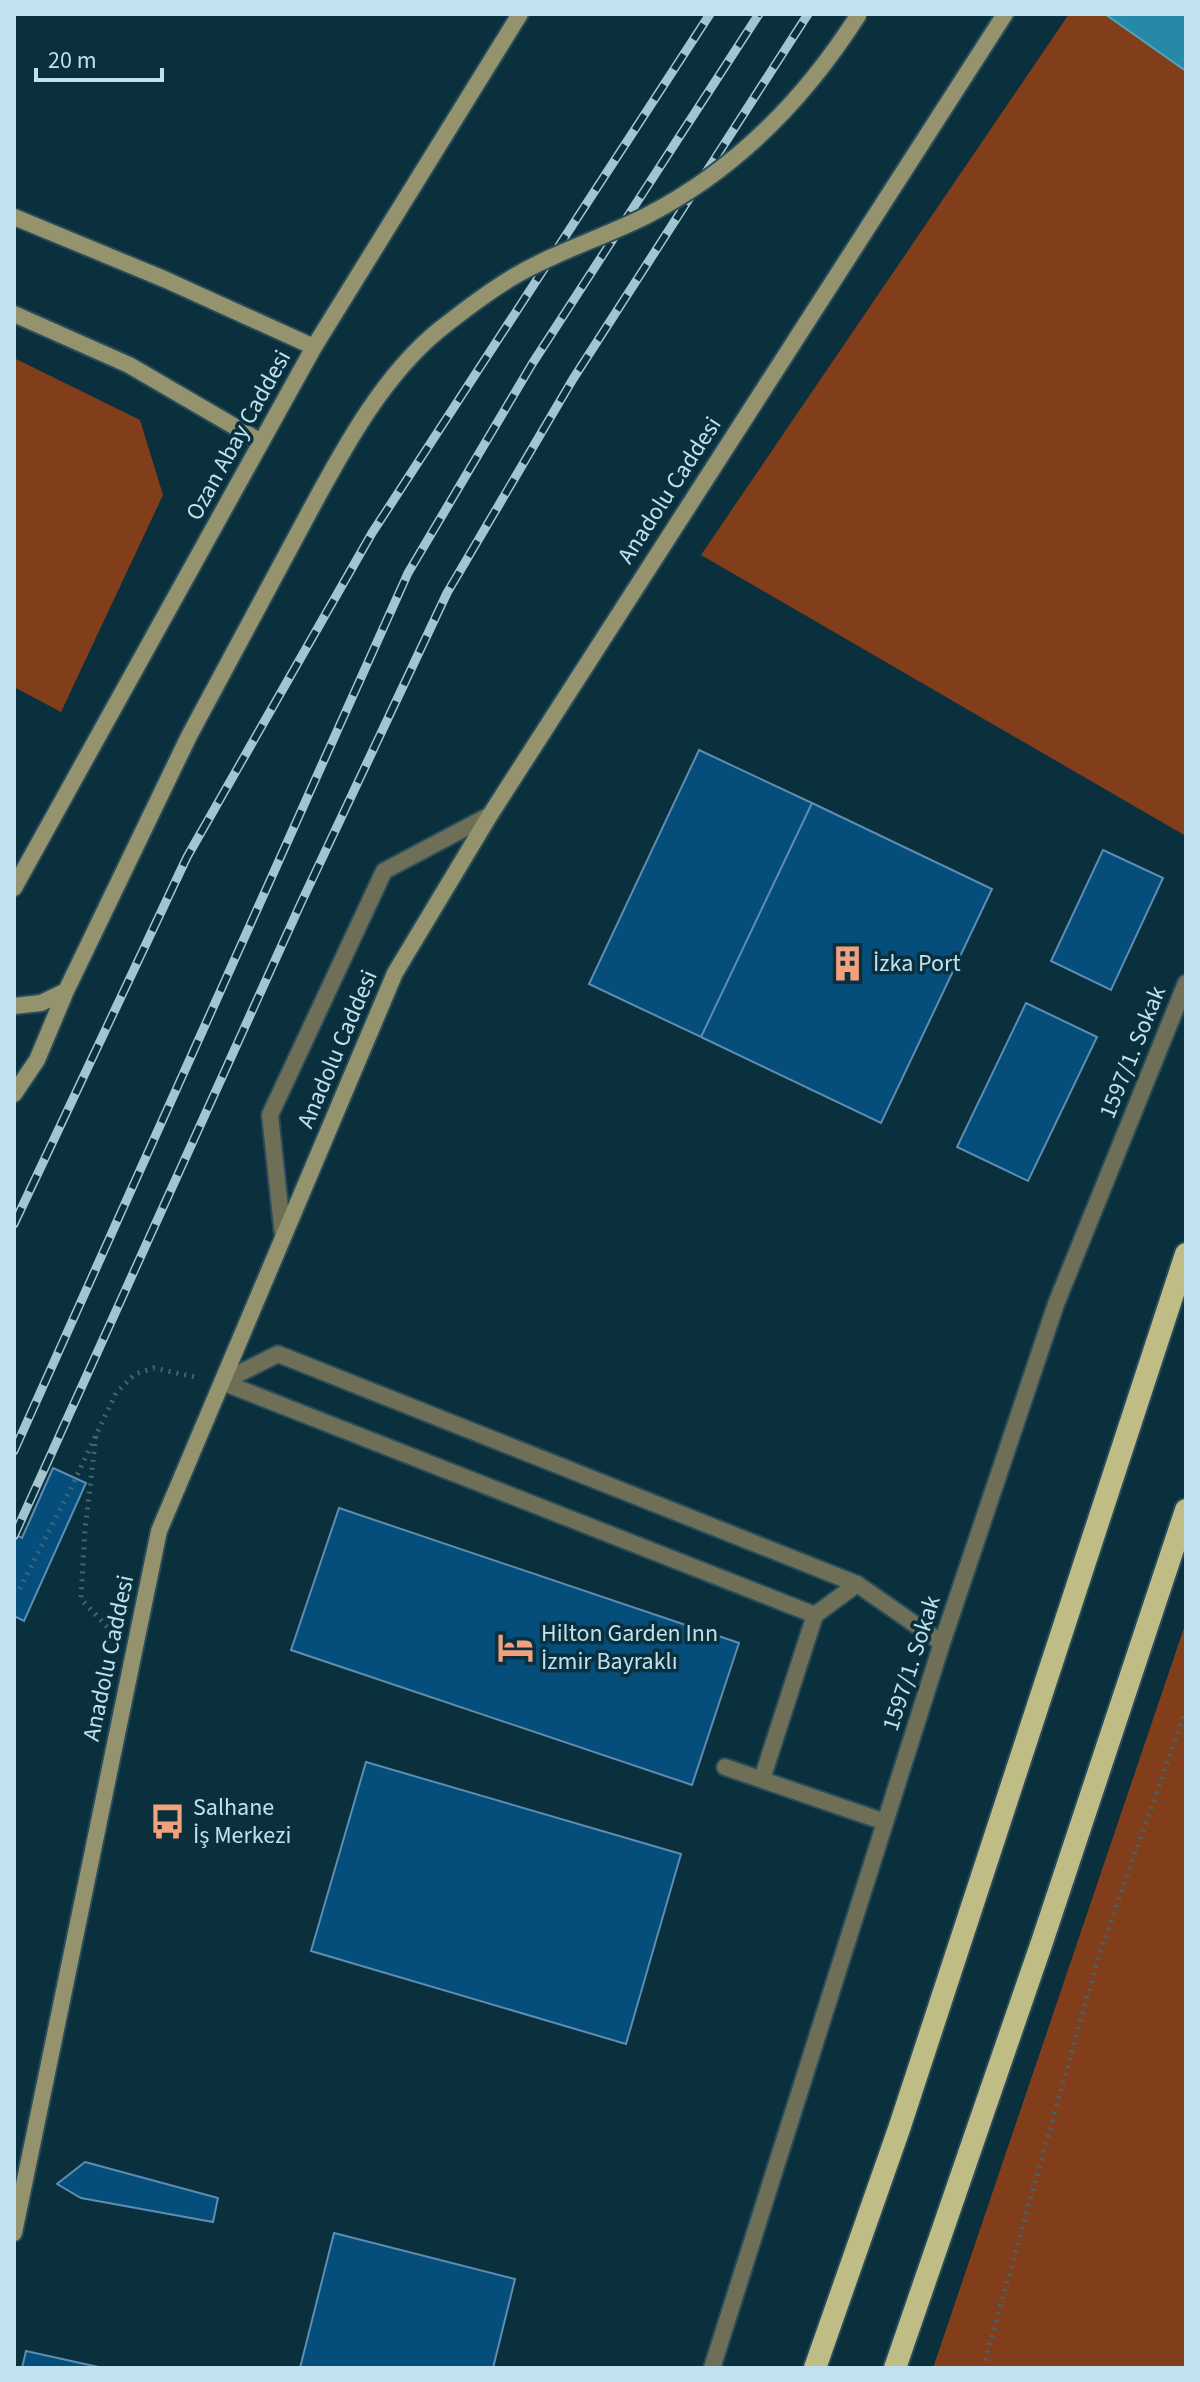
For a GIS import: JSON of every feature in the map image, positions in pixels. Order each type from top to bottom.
[{"type":"highway","points":[[815,2368],[899,2129],[1186,1254]]},
{"type":"highway","points":[[895,2368],[1186,1510]]},
{"type":"main road","name":"Ozan Abay Caddesi","points":[[14,888],[314,347],[520,14]]},
{"type":"main road","points":[[14,1094],[37,1060],[66,991],[189,736],[336,463],[395,375],[437,332],[514,276],[645,216],[687,193],[723,168],[799,97],[859,14]]},
{"type":"main road","name":"Anadolu Caddesi","points":[[14,2233],[159,1531],[395,973],[490,815],[1005,14]]},
{"type":"main road","points":[[14,217],[164,279],[314,347]]},
{"type":"main road","points":[[14,314],[129,365],[261,442]]},
{"type":"main road","points":[[14,1006],[41,1003],[66,991]]},
{"type":"street","points":[[283,1236],[270,1115],[384,871],[490,815]]},
{"type":"street","name":"1597/1. Sokak","points":[[712,2368],[942,1643],[1056,1304],[1186,983]]},
{"type":"street","points":[[222,1382],[278,1354],[857,1584],[942,1643]]},
{"type":"street","points":[[222,1382],[815,1615]]},
{"type":"street","points":[[762,1779],[815,1615],[857,1584]]},
{"type":"street","points":[[725,1767],[885,1822]]},
{"type":"path","points":[[16,1591],[70,1490],[116,1393],[135,1374],[154,1368],[222,1382]]},
{"type":"path","points":[[81,1599],[96,1431]]},
{"type":"path","points":[[983,2368],[1099,1955],[1186,1710]]},
{"type":"shaded area","points":[[1069,14],[1105,14],[1186,71],[1186,836],[701,555]]},
{"type":"shaded area","points":[[14,358],[140,420],[163,495],[61,712],[14,687]]},
{"type":"shaded area","points":[[1186,1622],[1186,2368],[933,2368]]},
{"type":"water","points":[[1105,14],[1186,14],[1186,71]]},
{"type":"building","points":[[699,750],[812,803],[701,1037],[589,984]]},
{"type":"building","name":"İzka Port","points":[[812,803],[992,889],[881,1123],[701,1037]]},
{"type":"building","points":[[1103,850],[1163,878],[1111,990],[1051,961]]},
{"type":"building","points":[[1026,1003],[1097,1037],[1028,1181],[957,1147]]},
{"type":"building","points":[[53,1468],[86,1483],[24,1621],[14,1616],[14,1534],[22,1538]]},
{"type":"building","name":"Hilton Garden Inn İzmir Bayraklı","points":[[339,1508],[739,1643],[692,1785],[291,1650]]},
{"type":"building","points":[[366,1762],[681,1854],[626,2044],[311,1951]]},
{"type":"building","points":[[85,2162],[218,2198],[213,2222],[81,2198],[57,2184]]},
{"type":"building","points":[[334,2233],[515,2279],[493,2368],[300,2368]]},
{"type":"building","points":[[26,2351],[103,2368],[22,2368]]},
{"type":"railway","points":[[14,1224],[187,857],[372,533],[710,14]]},
{"type":"railway","points":[[14,1451],[408,573],[532,364],[759,14]]},
{"type":"railway","points":[[14,1536],[301,903],[447,593],[573,379],[808,14]]},
{"type":"place","name":"İzka Port","points":[[847,963]]},
{"type":"place","name":"Hilton Garden Inn İzmir Bayraklı","points":[[515,1647]]},
{"type":"place","name":"Salhane İş Merkezi","points":[[167,1821]]}]
